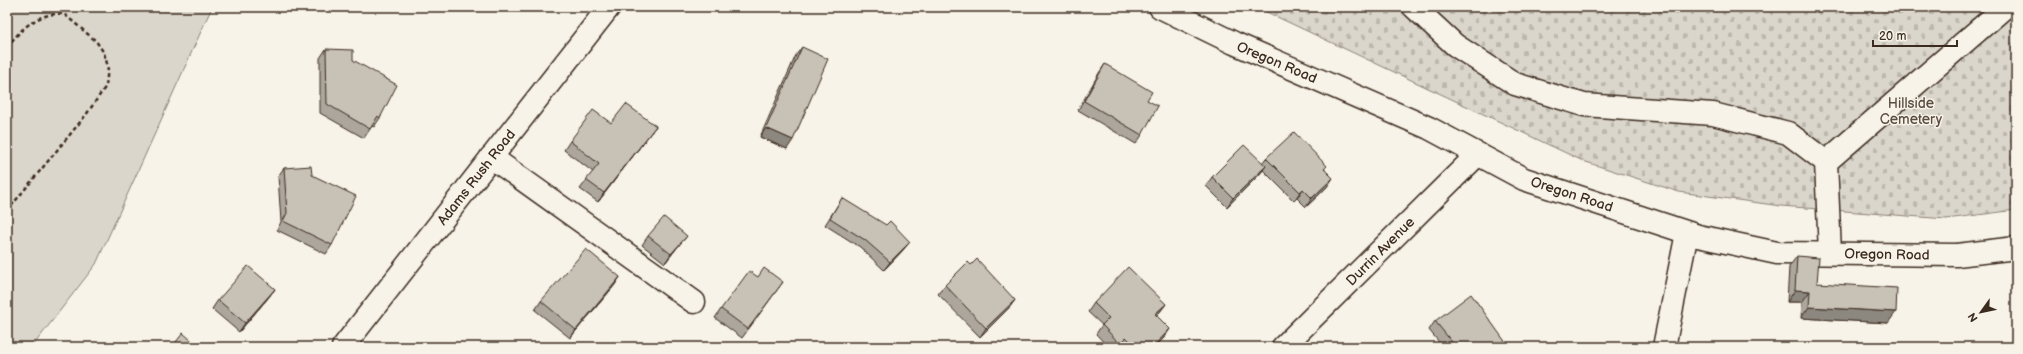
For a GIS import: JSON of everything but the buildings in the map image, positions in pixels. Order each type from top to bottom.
[{"type":"street","name":"Adams Rush Road","points":[[343,347],[609,7]]},
{"type":"street","name":"Oregon Road","points":[[1160,7],[1234,43],[1429,128],[1524,179],[1687,232],[1777,253],[1957,255],[2016,248]]},
{"type":"street","points":[[1414,7],[1455,46],[1515,84],[1584,105],[1713,114],[1788,133],[1826,162]]},
{"type":"street","points":[[1826,162],[2005,7]]},
{"type":"street","name":"Durrin Avenue","points":[[1283,347],[1478,154]]},
{"type":"street","points":[[491,157],[694,302]]},
{"type":"street","points":[[1826,162],[1830,253]]},
{"type":"street","points":[[1664,347],[1687,232]]},
{"type":"path","points":[[7,47],[25,26],[35,19],[48,14],[64,14],[96,41],[104,53],[108,67],[106,86],[86,115],[7,211]]},
{"type":"green space","points":[[7,7],[212,7],[96,264],[32,347],[7,347]]},
{"type":"green space","name":"Hillside Cemetery","points":[[1256,7],[2016,7],[2016,210],[1946,219],[1781,206],[1679,192],[1583,161]]}]
